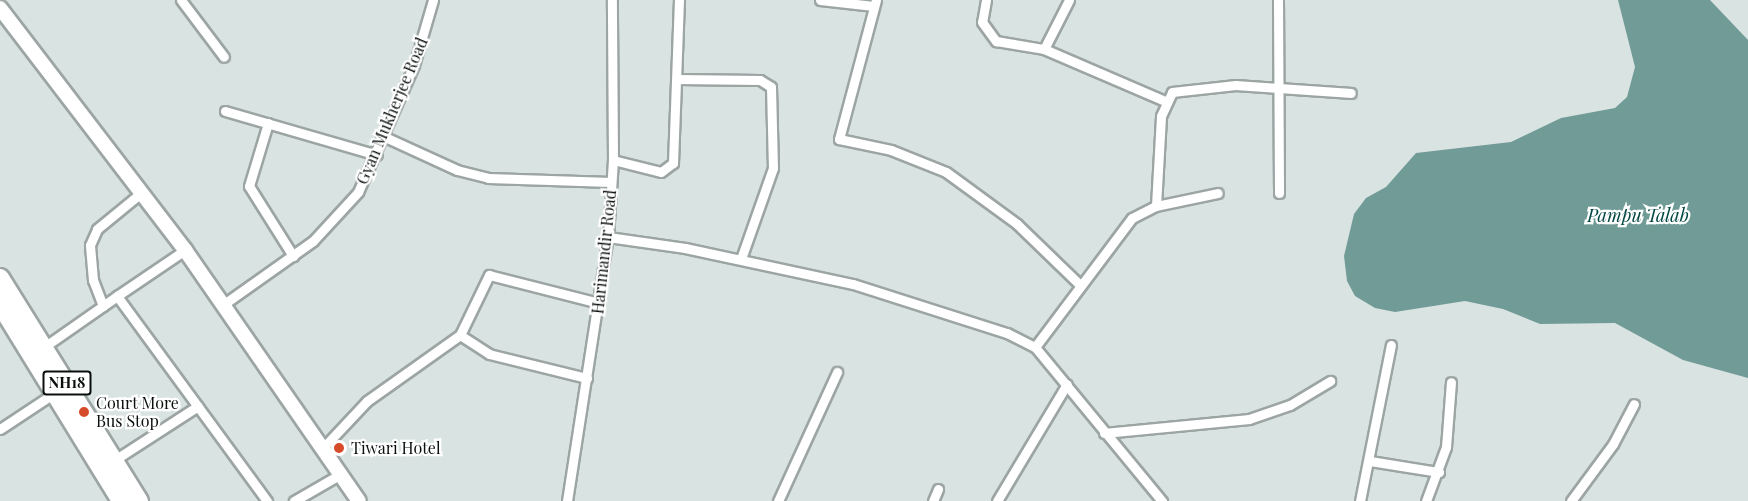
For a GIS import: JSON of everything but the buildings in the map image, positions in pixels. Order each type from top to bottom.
[{"type":"highway","name":"NH18","points":[[0,279],[44,347],[61,387],[121,501]]},
{"type":"highway","name":"NH18","points":[[0,304],[114,460],[139,501]]},
{"type":"street","points":[[181,0],[224,57]]},
{"type":"street","name":"Gyan Mukherjee Road","points":[[224,304],[293,256],[332,225],[358,192],[385,137],[432,15],[433,0]]},
{"type":"street","name":"Harimandir Road","points":[[567,501],[608,237],[613,160],[612,0]]},
{"type":"street","points":[[613,160],[651,171],[668,170],[673,163],[678,0]]},
{"type":"street","points":[[820,0],[875,3],[839,139],[891,150],[946,172],[1017,224],[1079,284]]},
{"type":"street","points":[[986,0],[982,22],[996,41],[1044,49],[1165,101]]},
{"type":"street","points":[[1044,49],[1070,0]]},
{"type":"street","points":[[1278,0],[1276,88],[1279,193]]},
{"type":"street","points":[[0,8],[185,250],[224,304],[321,450],[359,501]]},
{"type":"street","points":[[677,79],[760,80],[771,87],[773,168],[741,260]]},
{"type":"street","points":[[1156,206],[1165,101],[1172,92],[1194,86],[1351,93]]},
{"type":"street","points":[[225,111],[377,154]]},
{"type":"street","points":[[268,123],[249,186],[293,256]]},
{"type":"street","points":[[385,137],[437,162],[488,178],[611,182]]},
{"type":"street","points":[[103,306],[93,280],[90,245],[98,229],[142,192]]},
{"type":"street","points":[[1035,347],[1079,284],[1132,218],[1156,206],[1218,193]]},
{"type":"street","points":[[608,237],[741,260],[853,284],[971,318],[1035,347],[1162,501]]},
{"type":"street","points":[[44,347],[185,250]]},
{"type":"street","points":[[321,450],[367,401],[460,335],[489,275],[599,303]]},
{"type":"street","points":[[117,296],[267,501]]},
{"type":"street","points":[[460,335],[489,354],[587,378]]},
{"type":"street","points":[[1360,501],[1370,461],[1391,345]]},
{"type":"street","points":[[778,501],[837,372]]},
{"type":"street","points":[[1104,433],[1249,419],[1290,405],[1330,381]]},
{"type":"street","points":[[1426,501],[1439,472],[1450,419],[1451,382]]},
{"type":"street","points":[[996,501],[1066,384]]},
{"type":"street","points":[[0,429],[61,387]]},
{"type":"street","points":[[1571,501],[1613,444],[1634,404]]},
{"type":"street","points":[[114,460],[198,406]]},
{"type":"street","points":[[1370,461],[1439,472]]},
{"type":"street","points":[[294,501],[339,475]]},
{"type":"street","points":[[933,501],[938,489]]},
{"type":"water","name":"Pampu Talab","points":[[1618,0],[1710,0],[1748,40],[1748,378],[1683,360],[1615,323],[1540,324],[1503,309],[1465,301],[1395,312],[1375,308],[1355,296],[1347,281],[1344,256],[1354,214],[1366,198],[1386,187],[1416,153],[1511,142],[1561,118],[1615,108],[1627,97],[1635,67]]},
{"type":"place","name":"Court More Bus Stop","points":[[84,412]]},
{"type":"place","name":"Tiwari Hotel","points":[[339,448]]}]
